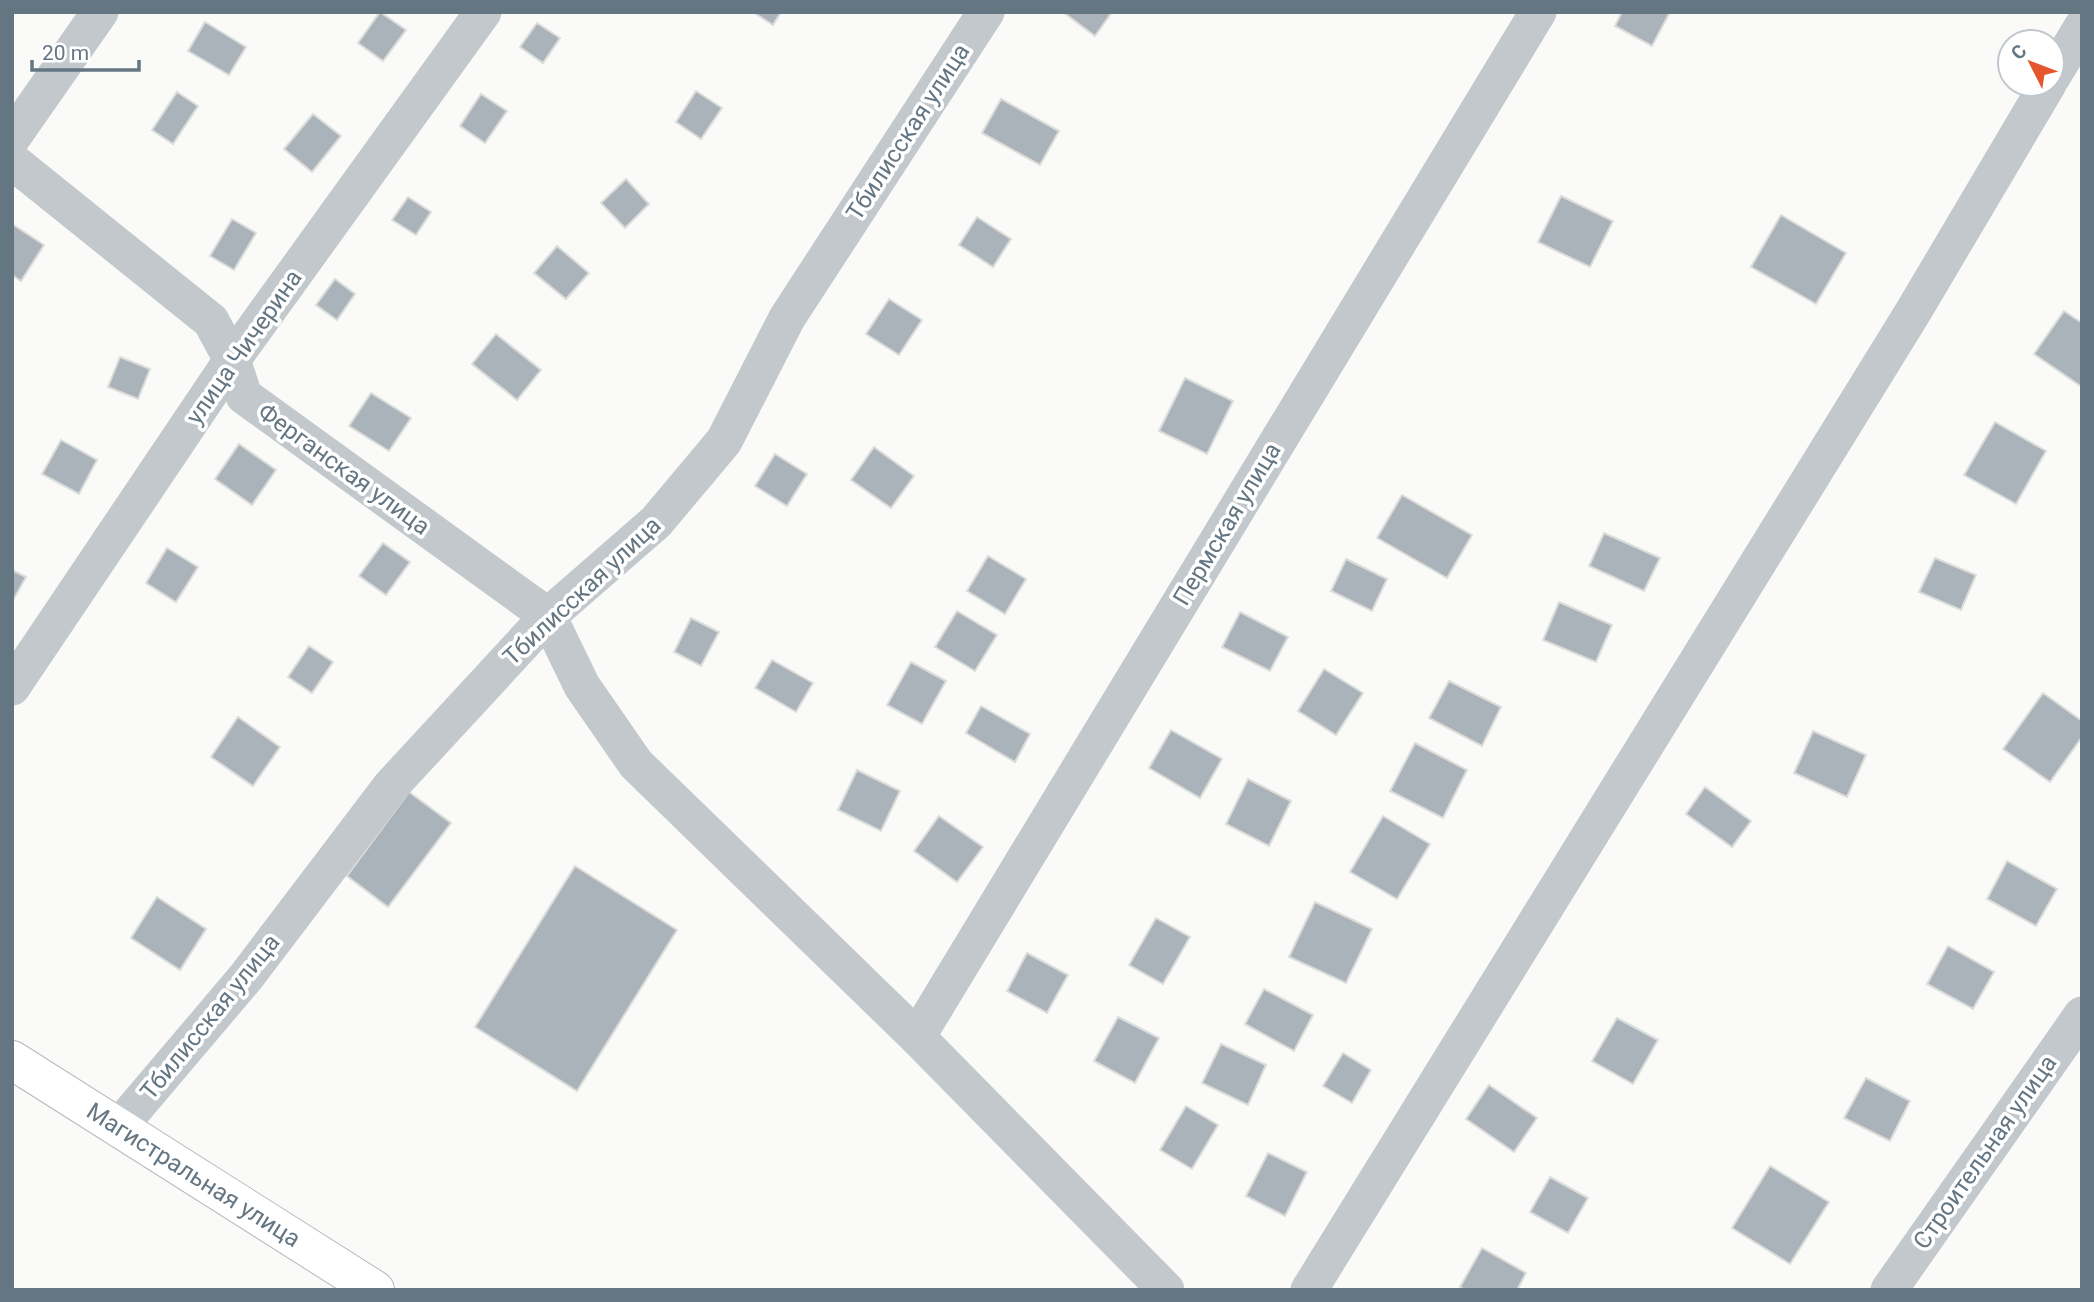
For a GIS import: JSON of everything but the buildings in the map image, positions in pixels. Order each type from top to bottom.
[{"type":"highway","name":"Магистральная улица","points":[[12,1060],[375,1290]]},
{"type":"street","points":[[12,138],[100,12]]},
{"type":"street","name":"улица Чичерина","points":[[12,687],[232,360],[483,12]]},
{"type":"street","name":"Тбилисская улица","points":[[118,1128],[246,977],[391,786],[548,616],[656,522],[724,440],[787,318],[986,12]]},
{"type":"street","name":"Пермская улица","points":[[917,1037],[1538,12]]},
{"type":"street","points":[[2066,54],[2082,27]]},
{"type":"street","points":[[1309,1290],[1913,312],[2040,98]]},
{"type":"street","name":"Ферганская улица","points":[[12,161],[211,321],[232,360],[243,396],[548,616]]},
{"type":"street","points":[[548,616],[582,685],[636,764],[917,1037],[1166,1290]]},
{"type":"street","name":"Строительная улица","points":[[1889,1290],[2082,1015]]}]
